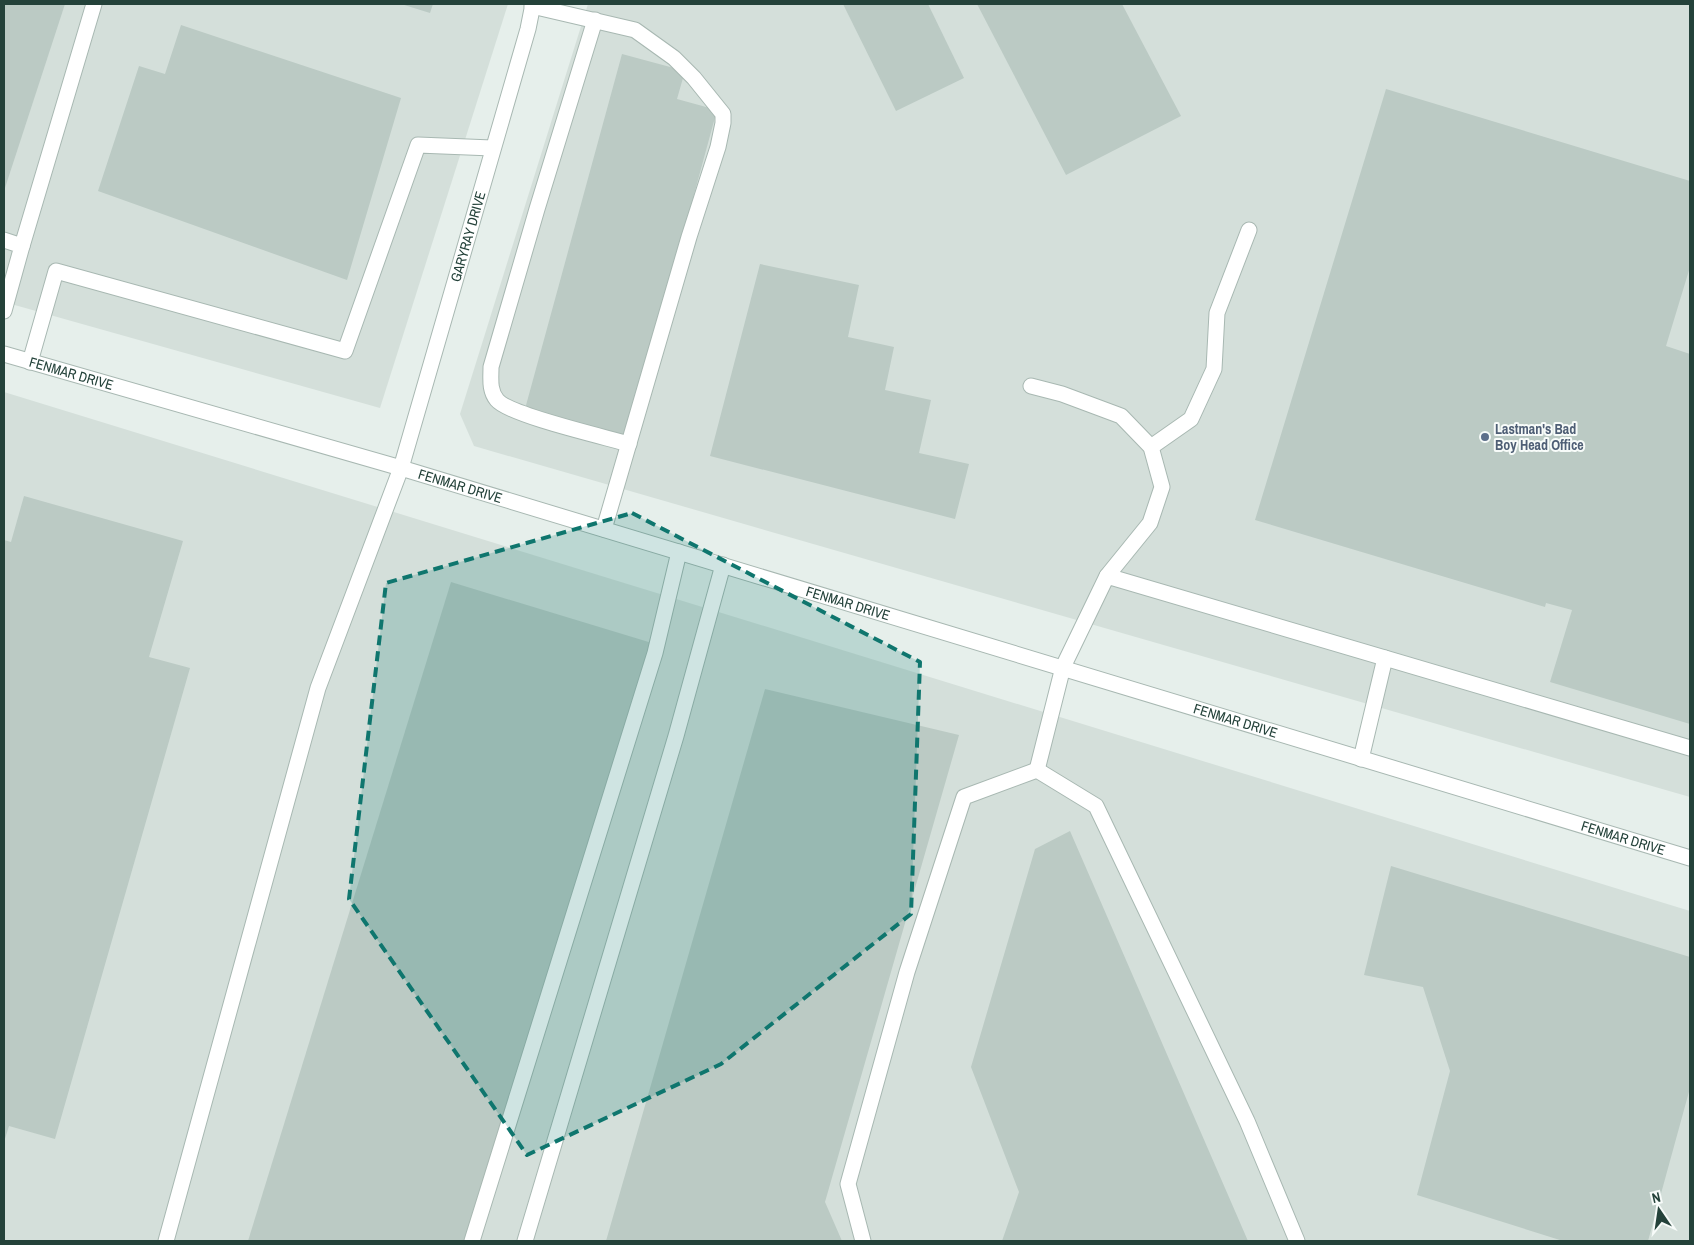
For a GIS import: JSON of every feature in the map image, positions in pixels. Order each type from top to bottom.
[{"type":"street","points":[[4,311],[94,4]]},
{"type":"street","points":[[532,5],[635,30],[674,58],[694,78],[723,114],[718,146],[689,237],[604,529]]},
{"type":"street","name":"GARYRAY DRIVE","points":[[166,1241],[318,688],[401,468],[492,148],[528,30],[532,5]]},
{"type":"street","points":[[595,20],[536,209],[491,367],[491,389],[498,402],[521,413],[629,444]]},
{"type":"street","points":[[30,362],[56,271],[345,351],[418,145],[492,148]]},
{"type":"street","points":[[1151,447],[1191,419],[1214,369],[1217,313],[1248,230]]},
{"type":"street","points":[[4,240],[22,246]]},
{"type":"street","name":"FENMAR DRIVE","points":[[4,354],[401,468],[1690,858]]},
{"type":"street","points":[[1031,386],[1062,394],[1121,416],[1151,447],[1162,487],[1150,523],[1107,576],[1063,667],[1038,770]]},
{"type":"street","points":[[472,1241],[655,653],[679,552]]},
{"type":"street","points":[[525,1241],[673,746],[723,565]]},
{"type":"street","points":[[1107,576],[1690,748]]},
{"type":"street","points":[[1361,759],[1385,658]]},
{"type":"street","points":[[863,1241],[848,1184],[907,972],[964,797],[1038,770]]},
{"type":"street","points":[[1038,770],[1096,806],[1247,1121],[1298,1241]]},
{"type":"highlighted area","points":[[632,513],[920,662],[911,914],[721,1064],[527,1155],[349,899],[386,583]]},
{"type":"shaded area","points":[[4,4],[508,4],[380,408],[4,302]]},
{"type":"shaded area","points":[[588,4],[1690,4],[1690,797],[474,446],[460,414]]},
{"type":"shaded area","points":[[4,392],[1690,911],[1690,1241],[4,1241]]},
{"type":"building","points":[[4,4],[65,4],[4,191]]},
{"type":"building","points":[[401,4],[433,4],[430,13]]},
{"type":"building","points":[[843,4],[928,4],[964,78],[896,111]]},
{"type":"building","points":[[977,4],[1122,4],[1181,116],[1066,175]]},
{"type":"building","points":[[181,25],[401,98],[347,280],[98,191],[139,66],[165,74]]},
{"type":"building","points":[[622,54],[685,71],[677,99],[717,110],[628,437],[525,409]]},
{"type":"building","name":"Lastman's Bad Boy Head Office","points":[[1386,89],[1690,181],[1690,267],[1666,346],[1690,354],[1690,724],[1550,682],[1572,610],[1546,603],[1545,607],[1255,520]]},
{"type":"building","points":[[760,264],[859,285],[848,337],[894,347],[885,390],[931,400],[919,453],[969,464],[955,519],[710,456]]},
{"type":"building","points":[[24,496],[183,541],[149,657],[190,668],[55,1139],[9,1126],[4,1142],[4,540],[11,542]]},
{"type":"building","points":[[451,582],[652,643],[467,1241],[248,1241]]},
{"type":"building","points":[[765,689],[959,735],[825,1202],[842,1241],[606,1241]]},
{"type":"building","points":[[1070,831],[1248,1241],[1002,1241],[1019,1192],[971,1067],[1035,849]]},
{"type":"building","points":[[1391,866],[1690,957],[1690,1088],[1648,1241],[1563,1241],[1417,1195],[1450,1071],[1423,987],[1364,975]]},
{"type":"place","name":"Lastman's Bad Boy Head Office","points":[[1485,437]]}]
